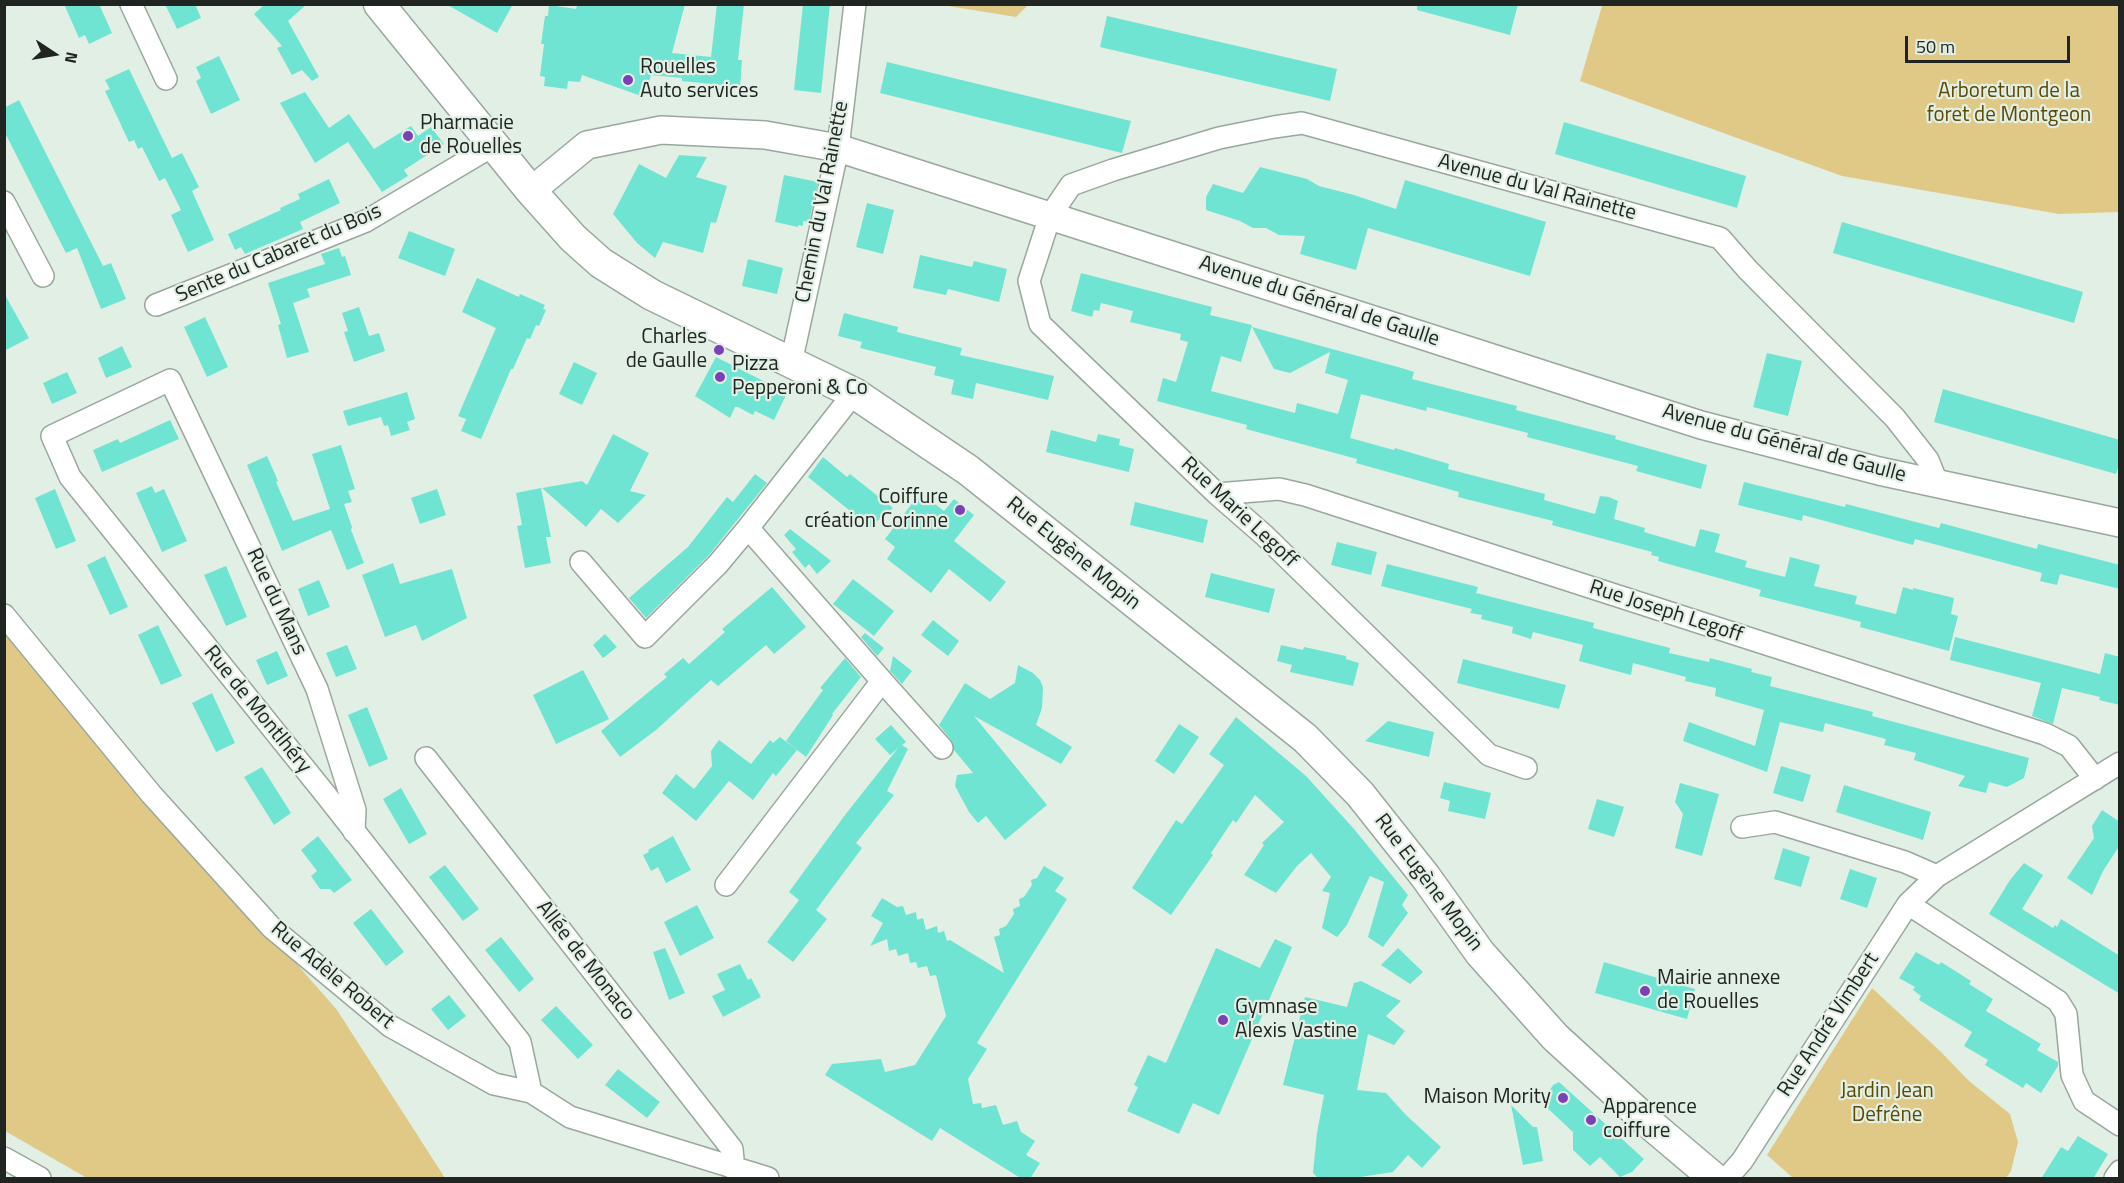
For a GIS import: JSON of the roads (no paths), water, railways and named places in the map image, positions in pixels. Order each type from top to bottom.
[{"type":"main road","name":"Rue Eugène Mopin","points":[[379,4],[531,191],[573,238],[601,263],[652,295],[854,393],[968,470],[1305,738],[1360,794],[1425,876],[1480,953],[1555,1037],[1713,1179]]},
{"type":"street","points":[[131,4],[166,79]]},
{"type":"street","name":"Chemin du Val Rainette","points":[[791,363],[838,148],[855,4]]},
{"type":"street","name":"Avenue du Val Rainette","points":[[1050,216],[1071,184],[1219,138],[1302,123],[1720,238],[1748,270],[1895,418],[1928,460],[1938,485]]},
{"type":"street","name":"Avenue du Général de Gaulle","points":[[531,191],[587,146],[661,130],[765,135],[838,148],[1701,425],[1938,485],[2120,523]]},
{"type":"street","name":"Sente du Cabaret du Bois","points":[[156,305],[366,221],[494,145]]},
{"type":"street","points":[[4,202],[43,276]]},
{"type":"street","name":"Rue Marie Legoff","points":[[1050,216],[1029,280],[1040,324],[1217,494],[1264,536],[1489,755],[1526,768]]},
{"type":"street","name":"Rue de Montlhéry","points":[[170,380],[52,436],[70,477],[520,1042],[531,1092]]},
{"type":"street","name":"Rue du Mans","points":[[170,380],[317,689],[355,810],[354,832]]},
{"type":"street","points":[[581,562],[645,637],[718,564],[854,393]]},
{"type":"street","name":"Rue Joseph Legoff","points":[[1217,494],[1279,489],[1305,495],[2045,734],[2069,746],[2095,779]]},
{"type":"street","points":[[747,528],[942,748]]},
{"type":"street","name":"Rue Adèle Robert","points":[[4,615],[151,794],[272,928],[390,1026],[494,1084],[531,1092],[570,1118],[768,1179]]},
{"type":"street","points":[[726,885],[882,681]]},
{"type":"street","name":"Allée de Monaco","points":[[426,758],[732,1149],[734,1169]]},
{"type":"street","name":"Rue André Vimbert","points":[[1727,1179],[1742,1161],[1908,904],[1937,876],[2120,763]]},
{"type":"street","points":[[1742,827],[1775,822],[1905,862],[1937,876]]},
{"type":"street","points":[[1908,904],[2058,1001],[2066,1014],[2072,1075],[2084,1101],[2120,1125]]},
{"type":"street","points":[[4,1158],[40,1179]]},
{"type":"street","points":[[2115,1179],[2120,1171]]},
{"type":"place","name":"Rouelles Auto services","points":[[628,80]]},
{"type":"place","name":"Pharmacie de Rouelles","points":[[408,136]]},
{"type":"place","name":"Charles de Gaulle","points":[[719,350]]},
{"type":"place","name":"Pizza Pepperoni & Co","points":[[720,377]]},
{"type":"place","name":"Coiffure création Corinne","points":[[960,510]]},
{"type":"place","name":"Mairie annexe de Rouelles","points":[[1645,991]]},
{"type":"place","name":"Gymnase Alexis Vastine","points":[[1223,1020]]},
{"type":"place","name":"Maison Mority","points":[[1563,1098]]},
{"type":"place","name":"Apparence coiffure","points":[[1591,1120]]},
{"type":"park label","name":"Arboretum de la foret de Montgeon","points":[[2009,104]]},
{"type":"park label","name":"Jardin Jean Defrêne","points":[[1887,1104]]}]
